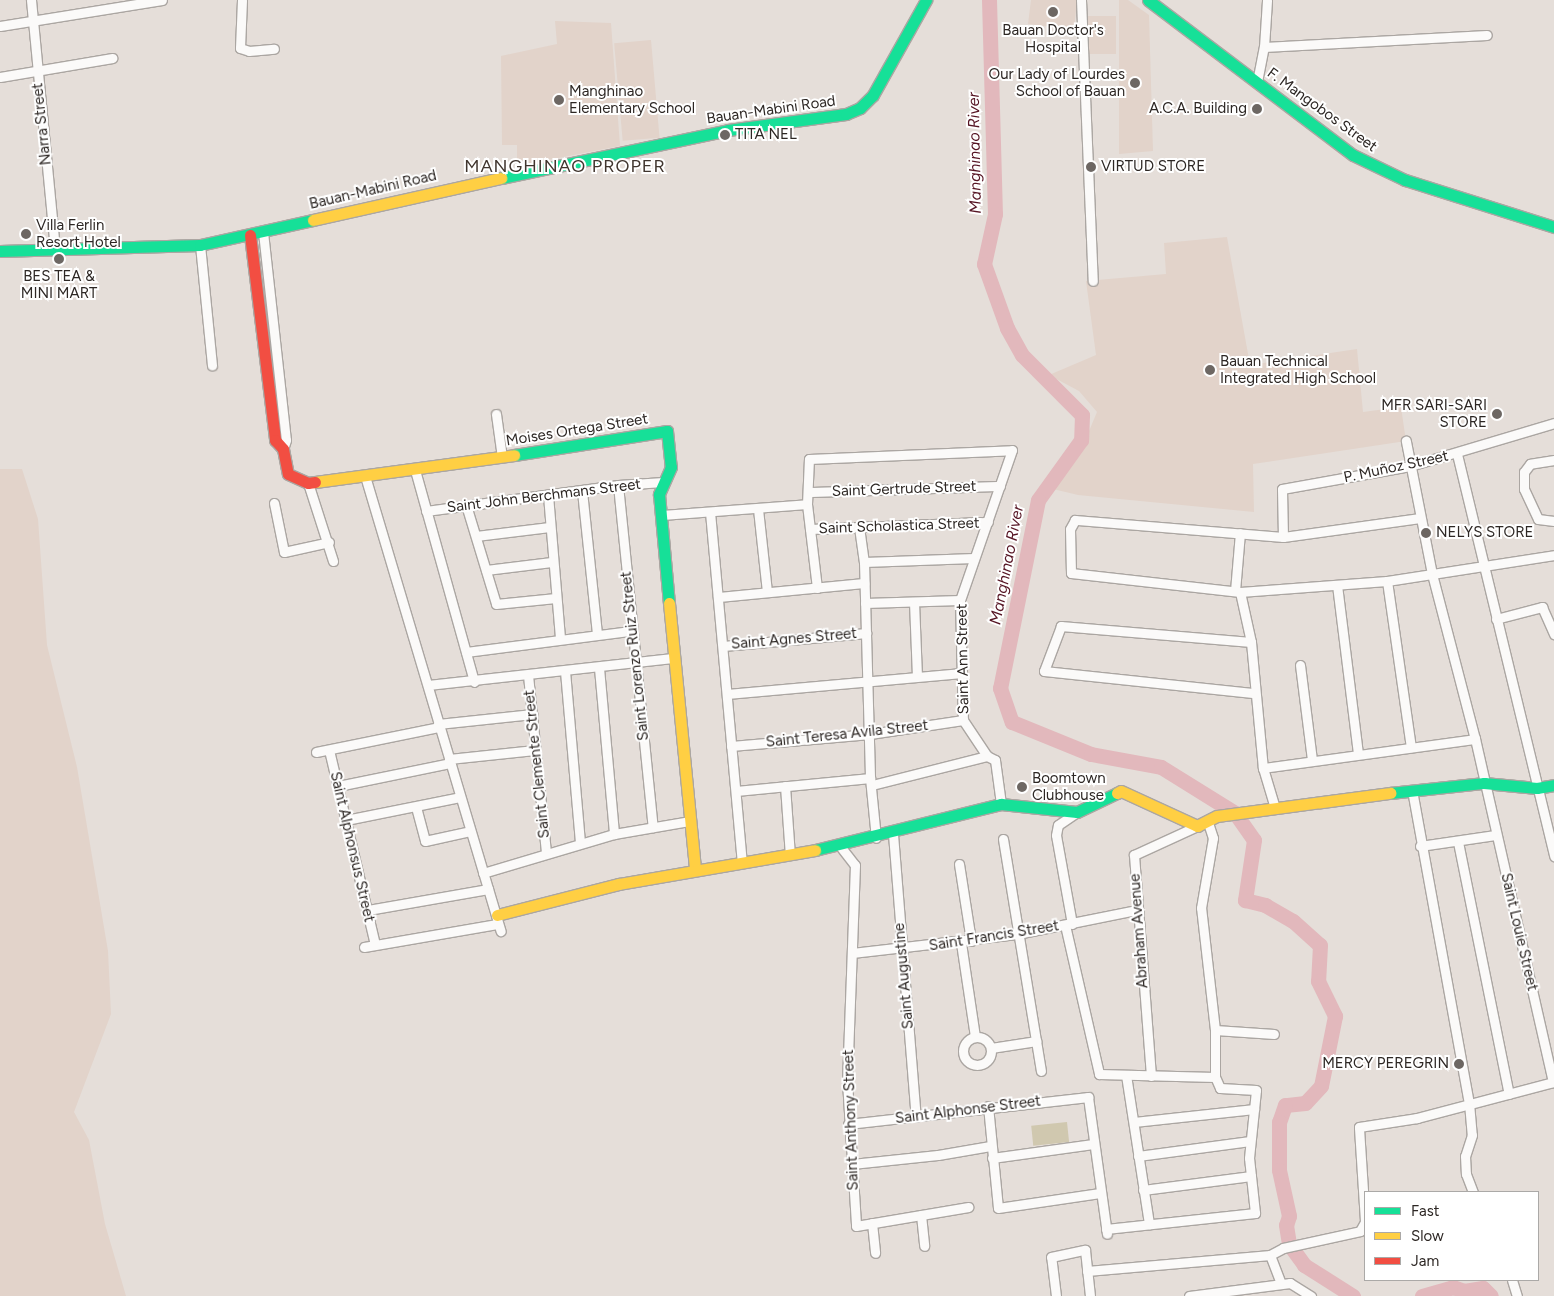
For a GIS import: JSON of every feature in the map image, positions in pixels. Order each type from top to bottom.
[{"type":"street","name":"Narra Street","points":[[31,0],[55,247]]},
{"type":"street","points":[[0,26],[162,0]]},
{"type":"street","points":[[242,0],[240,48],[249,51],[274,49]]},
{"type":"street","name":"Bauan-Mabini Road","points":[[0,250],[200,244],[250,235],[611,153],[728,130],[846,114],[860,108],[873,95],[926,0]]},
{"type":"street","points":[[1081,0],[1093,281]]},
{"type":"street","name":"F. Mangobos Street","points":[[1148,0],[1318,130],[1378,168],[1436,191],[1554,227]]},
{"type":"street","points":[[1257,82],[1264,47],[1267,0]]},
{"type":"street","points":[[1264,47],[1487,35]]},
{"type":"street","points":[[0,77],[112,58]]},
{"type":"street","points":[[263,232],[286,440],[283,449],[288,474],[308,483],[329,542],[333,561]]},
{"type":"street","points":[[250,235],[275,440],[283,449]]},
{"type":"street","points":[[200,244],[212,365]]},
{"type":"street","points":[[496,414],[502,457]]},
{"type":"street","name":"P. Muñoz Street","points":[[1282,537],[1282,489],[1410,466],[1457,454],[1554,422]]},
{"type":"street","name":"Moises Ortega Street","points":[[308,483],[415,470],[667,431],[671,467],[659,494],[694,870]]},
{"type":"street","name":"Saint Louie Street","points":[[1406,441],[1432,574],[1475,739],[1553,1082]]},
{"type":"street","name":"Saint Ann Street","points":[[808,492],[809,459],[1012,450],[960,600],[963,720],[987,756],[995,760],[1001,804]]},
{"type":"street","points":[[1457,454],[1554,856]]},
{"type":"street","points":[[1554,460],[1530,464],[1524,472],[1524,488],[1538,518],[1554,521]]},
{"type":"street","points":[[415,470],[474,682]]},
{"type":"street","points":[[365,476],[498,923]]},
{"type":"street","name":"Saint John Berchmans Street","points":[[426,511],[618,485],[663,482]]},
{"type":"street","name":"Saint Lorenzo Ruiz Street","points":[[618,485],[631,631],[654,827]]},
{"type":"street","name":"Saint Gertrude Street","points":[[808,492],[1000,486]]},
{"type":"street","points":[[582,490],[597,634]]},
{"type":"street","points":[[808,492],[807,504],[816,588]]},
{"type":"street","points":[[548,495],[549,528],[560,639]]},
{"type":"street","points":[[274,502],[284,552],[329,542]]},
{"type":"street","points":[[662,515],[758,510],[807,504]]},
{"type":"street","points":[[466,505],[496,604],[556,598]]},
{"type":"street","points":[[758,510],[767,592]]},
{"type":"street","points":[[710,512],[742,863]]},
{"type":"street","points":[[1420,518],[1282,537],[1075,520],[1070,529],[1071,572],[1238,592],[1387,581],[1554,555]]},
{"type":"street","name":"Saint Scholastica Street","points":[[810,529],[988,522]]},
{"type":"street","points":[[859,527],[864,562],[871,781],[876,838]]},
{"type":"street","points":[[476,536],[549,528]]},
{"type":"street","points":[[1240,533],[1238,592],[1251,642],[1263,768],[1274,808]]},
{"type":"street","points":[[864,562],[974,558]]},
{"type":"street","points":[[486,570],[552,562]]},
{"type":"street","points":[[1387,581],[1411,747]]},
{"type":"street","points":[[718,597],[864,583]]},
{"type":"street","points":[[1337,585],[1358,753]]},
{"type":"street","points":[[865,603],[960,600]]},
{"type":"street","points":[[914,602],[917,676]]},
{"type":"street","points":[[1496,618],[1542,607],[1554,634]]},
{"type":"street","points":[[1251,642],[1061,626],[1044,671],[1255,693]]},
{"type":"street","points":[[466,652],[631,631]]},
{"type":"street","name":"Saint Agnes Street","points":[[723,646],[866,633]]},
{"type":"street","points":[[428,685],[474,682],[673,658]]},
{"type":"street","points":[[1300,665],[1312,760]]},
{"type":"street","points":[[599,668],[614,834]]},
{"type":"street","points":[[565,671],[580,843]]},
{"type":"street","points":[[727,694],[962,673]]},
{"type":"street","name":"Saint Clemente Street","points":[[528,675],[546,853]]},
{"type":"street","points":[[316,752],[439,725],[532,714]]},
{"type":"street","name":"Saint Teresa Avila Street","points":[[731,746],[870,734],[963,720]]},
{"type":"street","points":[[1263,768],[1358,753],[1475,739]]},
{"type":"street","name":"Saint Alphonsus Street","points":[[329,750],[376,945]]},
{"type":"street","points":[[338,786],[449,761],[536,750]]},
{"type":"street","points":[[736,791],[871,781],[987,756]]},
{"type":"street","points":[[1202,824],[1217,816],[1235,813],[1412,790],[1484,783],[1537,788],[1554,785]]},
{"type":"street","points":[[785,786],[790,856]]},
{"type":"street","points":[[1412,790],[1420,846],[1469,1103],[1472,1135],[1465,1156],[1466,1174],[1473,1191]]},
{"type":"street","points":[[992,1158],[1093,1144],[1107,1232],[1149,1224],[1255,1213],[1250,1141],[1256,1090],[1220,1088],[1215,1078],[1215,1030],[1201,908],[1213,838],[1202,824],[1121,791],[1078,812],[1058,825],[1056,835],[1069,925],[1099,1074],[1215,1078]]},
{"type":"street","points":[[346,820],[460,797]]},
{"type":"street","points":[[364,947],[498,923],[620,884],[840,846],[892,834],[1001,804],[1078,812]]},
{"type":"street","points":[[416,807],[425,841],[470,831]]},
{"type":"street","points":[[483,873],[614,834],[689,821]]},
{"type":"street","name":"Abraham Avenue","points":[[1151,1076],[1136,910],[1134,855],[1202,824]]},
{"type":"street","name":"Saint Augustine","points":[[892,834],[916,1117]]},
{"type":"street","points":[[1420,846],[1496,835]]},
{"type":"street","points":[[1002,839],[1041,1071]]},
{"type":"street","points":[[1458,842],[1509,1094]]},
{"type":"street","name":"Saint Anthony Street","points":[[840,846],[855,865],[848,1124],[856,1226],[968,1207]]},
{"type":"street","points":[[959,864],[975,1037]]},
{"type":"street","points":[[368,910],[488,889]]},
{"type":"street","name":"Saint Francis Street","points":[[852,953],[902,950],[966,942],[1069,925],[1136,910]]},
{"type":"street","points":[[1215,1030],[1274,1034]]},
{"type":"street","points":[[975,1037],[964,1048],[969,1062],[984,1063],[991,1048]]},
{"type":"street","points":[[975,1037],[986,1040],[991,1048]]},
{"type":"street","points":[[991,1048],[1036,1041]]},
{"type":"street","points":[[1126,1075],[1149,1224]]},
{"type":"street","points":[[1364,1206],[1359,1127],[1417,1118],[1553,1082]]},
{"type":"street","name":"Saint Alphonse Street","points":[[848,1124],[916,1117],[988,1106],[1088,1097],[1093,1144]]},
{"type":"street","points":[[988,1106],[990,1146],[998,1208],[1100,1193]]},
{"type":"street","points":[[1134,1122],[1254,1109]]},
{"type":"street","points":[[1138,1156],[1250,1141]]},
{"type":"street","points":[[852,1164],[938,1155],[990,1146]]},
{"type":"street","points":[[1143,1190],[1251,1176]]},
{"type":"street","points":[[922,1215],[924,1246]]},
{"type":"street","points":[[872,1223],[875,1253]]},
{"type":"street","points":[[1087,1271],[1270,1256],[1283,1248],[1360,1231],[1364,1224]]},
{"type":"street","points":[[1056,1296],[1051,1257],[1084,1250],[1090,1296]]},
{"type":"street","points":[[1270,1256],[1281,1284]]},
{"type":"street","points":[[1512,1281],[1517,1296]]},
{"type":"street","points":[[1189,1296],[1256,1292],[1290,1283],[1311,1296]]},
{"type":"shaded area","name":"Bauan Doctor's Hospital","points":[[1031,0],[1077,0],[1074,30],[1028,24]]},
{"type":"shaded area","name":"Our Lady of Lourdes School of Bauan","points":[[1119,0],[1128,0],[1149,15],[1153,151],[1119,154]]},
{"type":"shaded area","points":[[1086,16],[1116,16],[1116,54],[1086,54]]},
{"type":"shaded area","name":"Manghinao Elementary School","points":[[555,21],[611,23],[620,146],[517,166],[517,145],[502,145],[501,56],[557,44]]},
{"type":"shaded area","points":[[651,40],[660,138],[623,141],[614,43]]},
{"type":"shaded area","name":"Bauan Technical Integrated High School","points":[[1227,237],[1250,365],[1357,349],[1363,412],[1401,407],[1406,441],[1253,464],[1254,512],[1078,495],[1053,489],[1084,443],[1097,412],[1079,391],[1049,375],[1096,355],[1086,281],[1166,274],[1164,243]]},
{"type":"shaded area","points":[[0,469],[22,469],[38,519],[47,645],[77,767],[108,951],[111,1014],[74,1112],[89,1140],[105,1224],[126,1296],[0,1296]]},
{"type":"shaded area","points":[[1067,1122],[1069,1142],[1033,1146],[1031,1126]]},
{"type":"waterway","name":"Manghinao River","points":[[989,0],[995,214],[984,264],[1007,328],[1022,355],[1082,415],[1081,440],[1038,500],[1000,688],[1012,722],[1091,754],[1161,767],[1235,813],[1254,840],[1245,900],[1265,905],[1293,921],[1320,945],[1318,981],[1335,1016],[1321,1086],[1305,1103],[1285,1105],[1279,1122],[1279,1170],[1289,1216],[1286,1225],[1289,1244],[1304,1265],[1353,1296]]},
{"type":"waterway","points":[[1422,1296],[1453,1287],[1464,1291],[1483,1288],[1491,1296]]},
{"type":"traffic: fast","points":[[501,178],[728,130],[846,114],[860,108],[873,95],[926,0]]},
{"type":"traffic: fast","points":[[1148,0],[1353,155],[1405,180],[1554,227]]},
{"type":"traffic: fast","points":[[0,251],[200,245],[313,220]]},
{"type":"traffic: fast","points":[[514,455],[667,431],[671,467],[659,494],[669,603]]},
{"type":"traffic: fast","points":[[1390,793],[1484,783],[1537,788],[1554,785]]},
{"type":"traffic: fast","points":[[815,850],[1001,804],[1077,812],[1117,793]]},
{"type":"traffic: slow","points":[[313,220],[501,178]]},
{"type":"traffic: slow","points":[[315,482],[514,455]]},
{"type":"traffic: slow","points":[[669,603],[695,870]]},
{"type":"traffic: slow","points":[[1117,793],[1121,791],[1197,826],[1217,816],[1390,793]]},
{"type":"traffic: slow","points":[[497,915],[619,884],[815,850]]},
{"type":"traffic: jam","points":[[250,235],[275,440],[283,449],[288,474],[308,483],[315,482]]},
{"type":"place","name":"Bauan Doctor's Hospital","points":[[1053,12]]},
{"type":"place","name":"Our Lady of Lourdes School of Bauan","points":[[1135,83]]},
{"type":"place","name":"Manghinao Elementary School","points":[[559,100]]},
{"type":"place","name":"A.C.A. Building","points":[[1257,109]]},
{"type":"place","name":"TITA NEL","points":[[725,135]]},
{"type":"place","name":"VIRTUD STORE","points":[[1091,167]]},
{"type":"place","name":"Villa Ferlin Resort Hotel","points":[[26,234]]},
{"type":"place","name":"BES TEA & MINI MART","points":[[59,259]]},
{"type":"place","name":"Bauan Technical Integrated High School","points":[[1210,370]]},
{"type":"place","name":"MFR SARI-SARI STORE","points":[[1497,414]]},
{"type":"place","name":"NELYS STORE","points":[[1426,533]]},
{"type":"place","name":"Boomtown Clubhouse","points":[[1022,787]]},
{"type":"place","name":"MERCY PEREGRIN","points":[[1459,1064]]},
{"type":"district","name":"MANGHINAO PROPER","points":[[565,166]]}]
